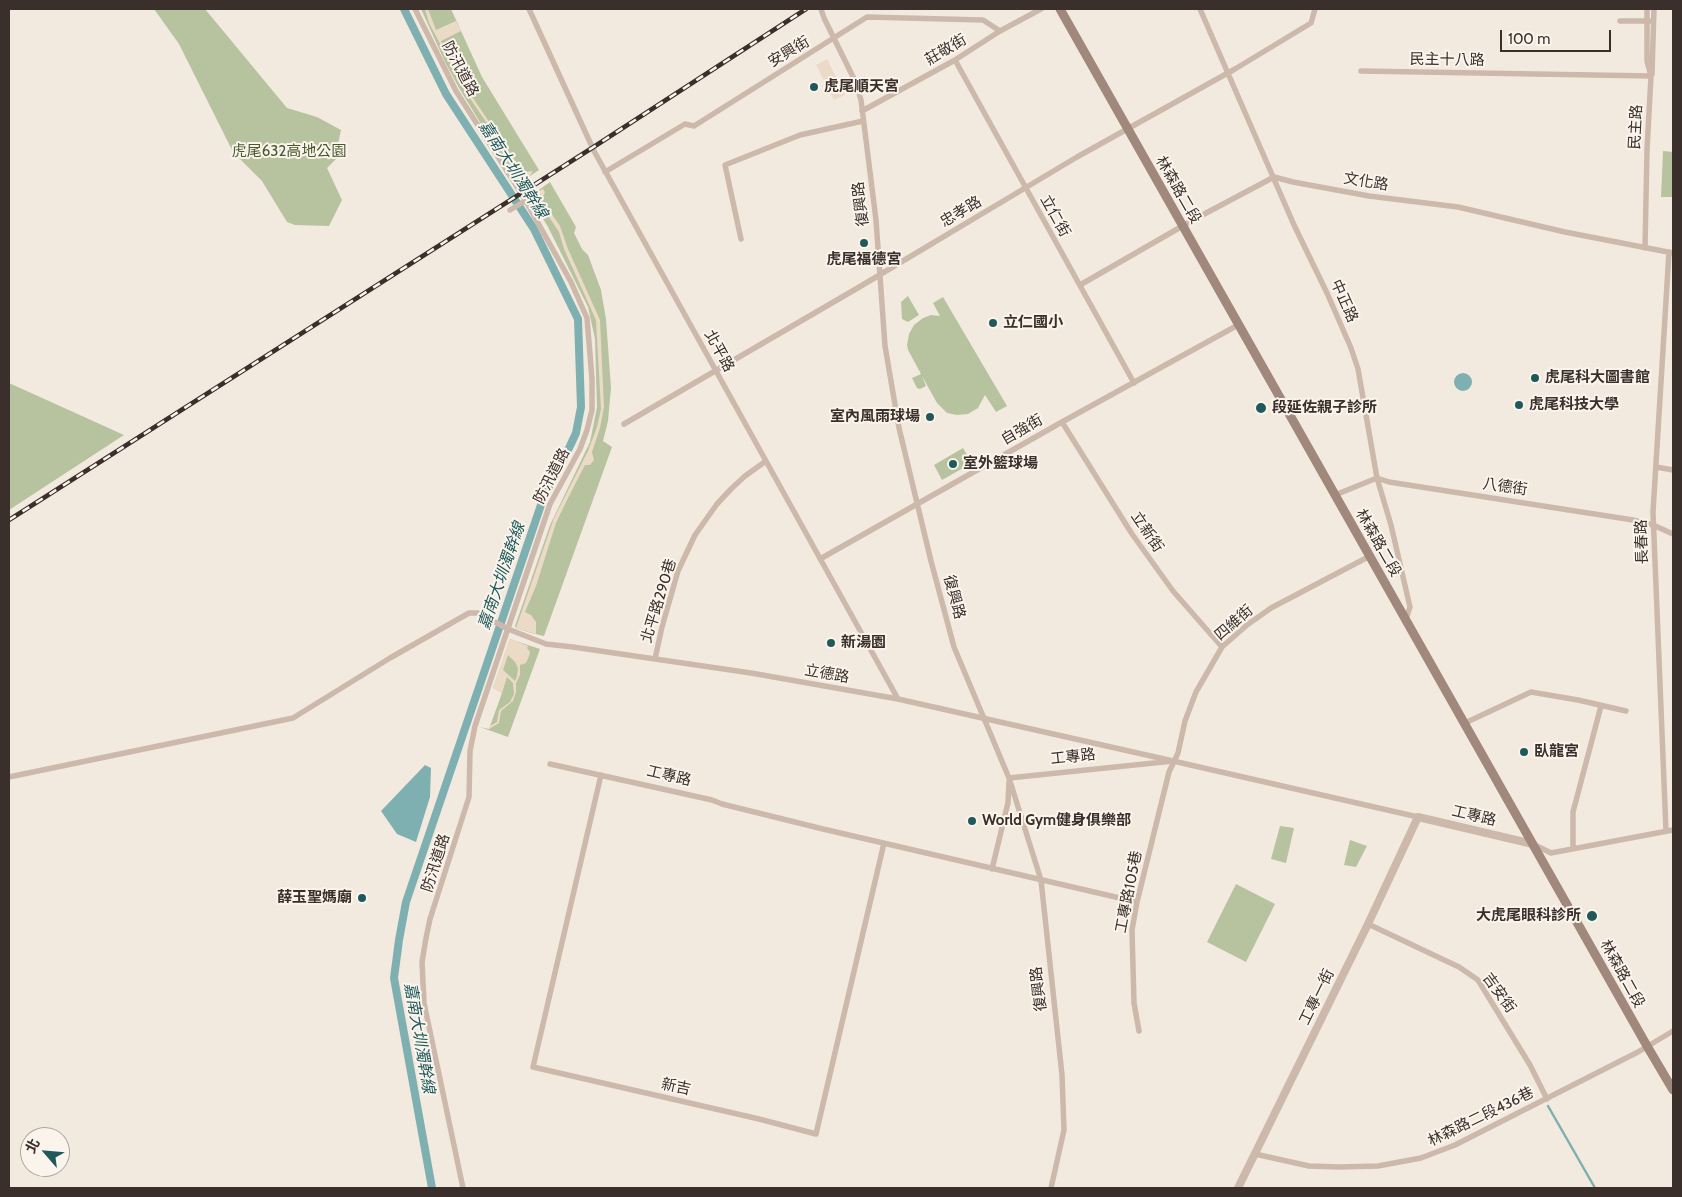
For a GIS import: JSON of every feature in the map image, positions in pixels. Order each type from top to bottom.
[{"type":"main road","name":"林森路二段","points":[[1060,9],[1673,1090]]},
{"type":"street","name":"防汛道路","points":[[415,9],[456,91],[525,201],[571,282],[587,318],[592,379],[592,410],[587,430],[580,449],[550,504],[475,726],[470,751],[469,797],[430,919],[422,962],[424,1004],[463,1188]]},
{"type":"street","name":"北平路","points":[[529,9],[605,172],[898,699]]},
{"type":"street","name":"復興路","points":[[821,9],[856,83],[861,100],[876,220],[885,346],[899,428],[917,504],[954,647],[1009,778],[1041,880],[1062,1075],[1064,1130],[1051,1188]]},
{"type":"street","name":"莊敬街","points":[[862,111],[955,60],[1000,31],[1040,9]]},
{"type":"street","name":"中正路","points":[[1200,9],[1351,348],[1358,369],[1377,478],[1391,525],[1410,607],[1406,620]]},
{"type":"street","name":"忠孝路","points":[[624,424],[1128,128],[1228,74],[1311,23],[1315,9]]},
{"type":"street","name":"民主路","points":[[1645,248],[1651,76],[1646,61],[1647,9]]},
{"type":"street","points":[[1651,76],[1654,9]]},
{"type":"street","name":"安興街","points":[[605,172],[685,124],[694,126],[867,17],[983,20],[1000,31]]},
{"type":"street","points":[[1620,21],[1654,21]]},
{"type":"street","name":"立仁街","points":[[955,60],[1134,383]]},
{"type":"street","name":"民主十八路","points":[[1361,71],[1651,76]]},
{"type":"street","points":[[741,239],[725,165],[800,135],[863,121]]},
{"type":"street","points":[[1080,285],[1274,177]]},
{"type":"street","name":"文化路","points":[[1274,177],[1369,196],[1458,207],[1671,253]]},
{"type":"street","points":[[510,210],[525,201]]},
{"type":"street","name":"長春路","points":[[1666,831],[1654,525],[1656,467],[1671,277],[1671,253]]},
{"type":"street","name":"自強街","points":[[820,559],[1238,324]]},
{"type":"street","name":"立新街","points":[[1062,422],[1132,534],[1173,591],[1222,647]]},
{"type":"street","name":"北平路290巷","points":[[655,659],[678,571],[695,535],[717,504],[731,489],[766,461]]},
{"type":"street","points":[[1656,467],[1673,470]]},
{"type":"street","points":[[1335,495],[1377,478]]},
{"type":"street","name":"八德街","points":[[1377,478],[1390,482],[1554,507],[1654,525],[1673,534]]},
{"type":"street","name":"四維街","points":[[1173,761],[1178,753],[1185,721],[1196,692],[1222,647],[1246,625],[1271,608],[1370,556]]},
{"type":"street","name":"立德路","points":[[9,777],[293,718],[390,658],[469,613],[478,613],[507,628],[546,644],[751,673],[898,699],[1173,761]]},
{"type":"street","points":[[1465,723],[1531,692],[1626,711]]},
{"type":"street","points":[[1573,848],[1573,812],[1601,706]]},
{"type":"street","name":"工專路","points":[[1009,778],[1173,761],[1533,844],[1551,854],[1573,848],[1673,830]]},
{"type":"street","name":"工專路105巷","points":[[1138,1031],[1134,1003],[1132,930],[1173,761]]},
{"type":"street","name":"工專路","points":[[550,764],[712,800],[992,869],[1138,902]]},
{"type":"street","name":"新吉","points":[[601,775],[532,1067],[759,1119],[816,1134],[884,843]]},
{"type":"street","points":[[992,869],[1008,803],[1009,778]]},
{"type":"street","name":"工專一街","points":[[1238,1188],[1368,924],[1418,817]]},
{"type":"street","name":"吉安街","points":[[1368,924],[1459,967],[1478,980],[1530,1066],[1547,1099]]},
{"type":"street","name":"林森路二段436巷","points":[[1255,1154],[1309,1166],[1339,1167],[1378,1166],[1421,1158],[1455,1145],[1547,1099],[1673,1031]]},
{"type":"green space","name":"虎尾632高地公園","points":[[154,9],[205,9],[287,108],[317,117],[341,130],[338,144],[341,154],[327,168],[342,200],[329,226],[295,225],[287,222],[262,181],[233,152],[179,44]]},
{"type":"green space","points":[[421,9],[451,9],[482,77],[539,170],[518,184],[459,88]]},
{"type":"green space","points":[[1663,151],[1673,152],[1673,197],[1661,197]]},
{"type":"green space","points":[[550,182],[576,227],[574,233],[582,249],[588,255],[601,290],[606,319],[611,388],[608,421],[603,441],[612,447],[544,636],[516,628],[515,626],[550,525],[590,442],[597,407],[595,339],[588,307],[548,227],[531,199],[533,194]]},
{"type":"green space","points":[[908,296],[919,315],[908,322],[902,319],[901,302]]},
{"type":"green space","points":[[943,297],[1007,406],[996,412],[985,395],[978,408],[968,414],[957,415],[947,413],[937,403],[922,376],[926,386],[920,389],[917,388],[912,378],[921,374],[908,350],[909,334],[914,325],[923,318],[931,315],[940,316],[933,303]]},
{"type":"green space","points":[[9,383],[124,435],[9,510]]},
{"type":"green space","name":"室外籃球場","points":[[963,448],[972,463],[942,480],[934,465]]},
{"type":"green space","points":[[510,639],[540,649],[508,737],[480,727],[489,729],[502,693],[493,688]]},
{"type":"green space","points":[[1280,826],[1294,828],[1286,863],[1271,859]]},
{"type":"green space","points":[[1350,840],[1367,846],[1356,867],[1344,865]]},
{"type":"green space","points":[[1236,884],[1275,904],[1246,962],[1207,942]]},
{"type":"shaded area","points":[[425,9],[428,9],[436,30],[456,21],[461,31],[441,41],[467,89],[516,162],[525,172],[533,171],[529,177],[520,183],[518,178],[520,172],[465,91],[429,23]]},
{"type":"shaded area","points":[[827,59],[845,95],[834,100],[816,65]]},
{"type":"shaded area","points":[[543,189],[545,192],[542,200],[560,226],[568,249],[600,320],[604,407],[600,428],[592,452],[594,460],[590,465],[585,465],[556,523],[536,586],[525,612],[531,615],[536,622],[536,634],[516,628],[554,518],[588,451],[597,427],[601,409],[596,320],[564,249],[559,232],[539,202],[535,203],[532,200],[533,194]]},
{"type":"shaded area","points":[[511,639],[528,646],[527,648],[530,652],[526,663],[520,665],[520,675],[516,683],[513,701],[501,711],[499,723],[489,729],[490,726],[497,722],[499,710],[510,702],[514,694],[513,683],[507,677],[502,693],[493,688],[509,640]],"holes":[[[508,655],[518,668],[515,681],[503,670]]]},
{"type":"water","points":[[1463,373],[1469,376],[1472,382],[1469,388],[1463,391],[1457,388],[1454,382],[1457,376]]},
{"type":"water","points":[[425,765],[431,768],[430,797],[416,842],[397,834],[381,811]]},
{"type":"waterway","name":"嘉南大圳濁幹線","points":[[404,9],[446,94],[534,229],[578,319],[581,407],[576,433],[544,496],[406,902],[394,978],[432,1188]]},
{"type":"waterway","points":[[1548,1106],[1595,1188]]},
{"type":"railway","points":[[9,520],[592,148],[806,9]]},
{"type":"place","name":"虎尾順天宮","points":[[814,87]]},
{"type":"place","name":"虎尾福德宮","points":[[864,243]]},
{"type":"place","name":"立仁國小","points":[[993,323]]},
{"type":"place","name":"虎尾科大圖書館","points":[[1535,378]]},
{"type":"place","name":"虎尾科技大學","points":[[1519,405]]},
{"type":"place","name":"段延佐親子診所","points":[[1261,408]]},
{"type":"place","name":"室內風雨球場","points":[[930,417]]},
{"type":"place","name":"室外籃球場","points":[[953,464]]},
{"type":"place","name":"新湯園","points":[[831,643]]},
{"type":"place","name":"臥龍宮","points":[[1524,752]]},
{"type":"place","name":"World Gym健身俱樂部","points":[[972,821]]},
{"type":"place","name":"薛玉聖媽廟","points":[[362,898]]},
{"type":"place","name":"大虎尾眼科診所","points":[[1592,916]]}]
